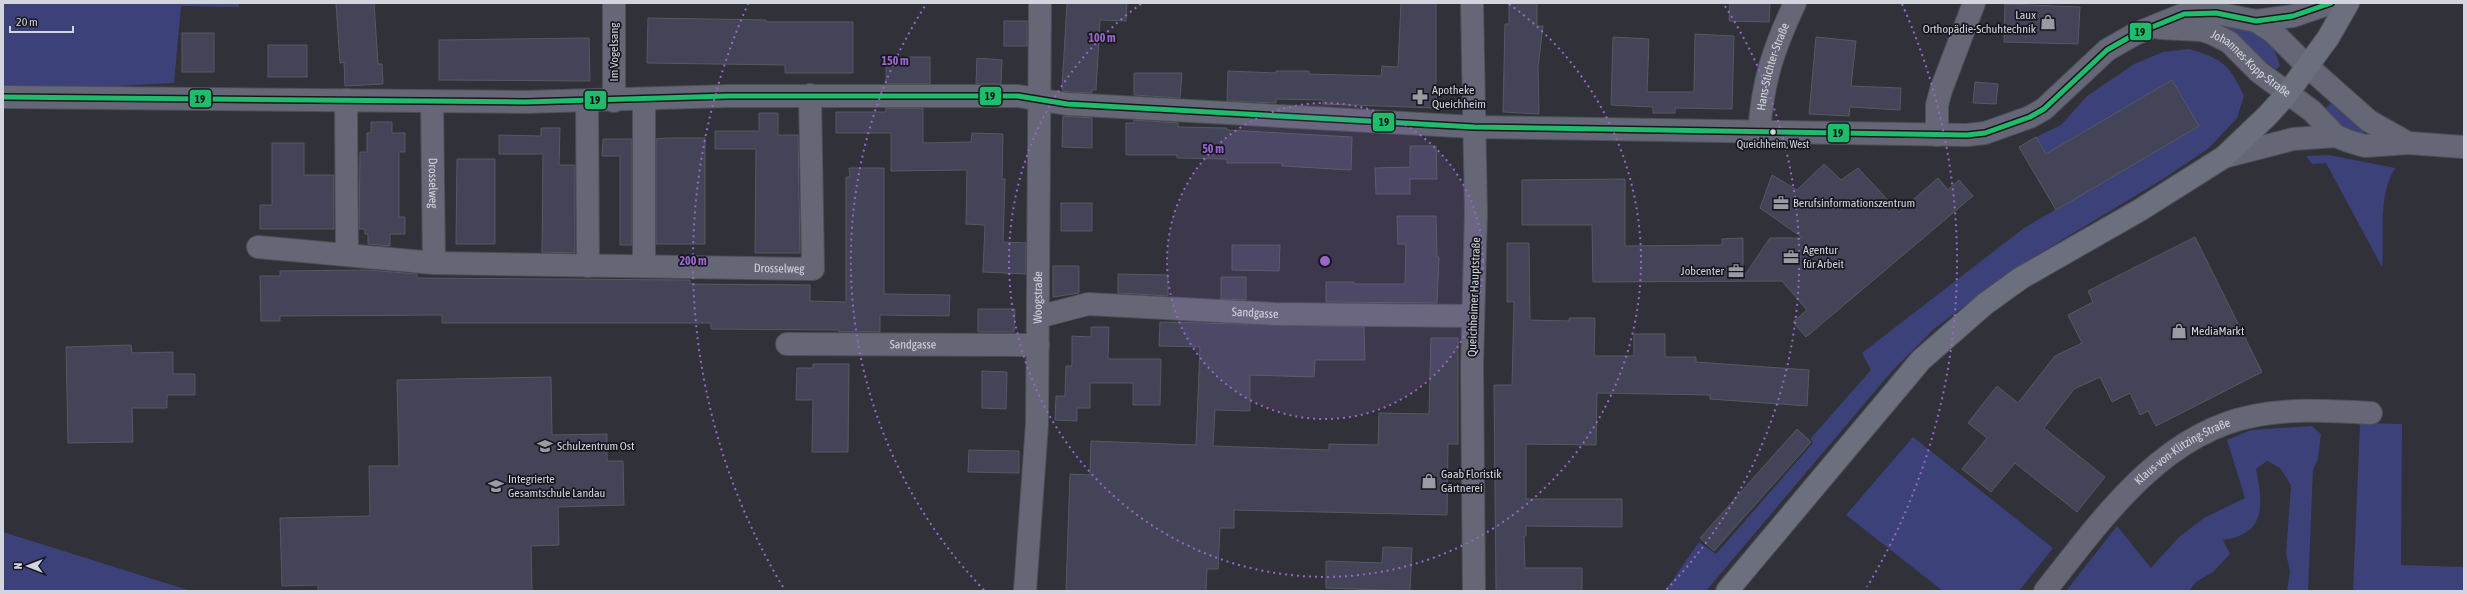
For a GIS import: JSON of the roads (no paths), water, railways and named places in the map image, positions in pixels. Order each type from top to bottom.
[{"type":"main road","points":[[1732,589],[1896,387],[1921,360],[1952,331],[2021,278],[2140,210],[2224,157],[2267,116],[2287,94],[2328,38],[2348,3]]},
{"type":"street","name":"Im Vogelsang","points":[[614,3],[614,101]]},
{"type":"street","name":"Woogstraße","points":[[1025,591],[1036,452],[1040,3]]},
{"type":"street","name":"Queichheimer Hauptstraße","points":[[1472,3],[1476,214],[1473,316],[1474,591]]},
{"type":"street","name":"Hans-Stichter-Straße","points":[[1759,132],[1762,94],[1769,63],[1795,3]]},
{"type":"street","points":[[1937,136],[1937,105],[1941,90],[1974,3]]},
{"type":"street","name":"Johannes-Kopp-Straße","points":[[2256,21],[2292,16],[2331,3]]},
{"type":"street","name":"Johannes-Kopp-Straße","points":[[3,97],[432,102],[587,102],[728,96],[1018,96],[1067,104],[1474,127],[1937,136],[1985,133],[2030,117],[2044,108],[2107,50],[2151,27],[2184,14],[2195,12],[2226,14],[2256,21],[2273,32],[2307,66],[2370,121],[2408,143]]},
{"type":"street","name":"Johannes-Kopp-Straße","points":[[2151,27],[2195,29],[2211,33],[2229,42],[2259,72],[2312,111],[2336,136]]},
{"type":"street","name":"Drosselweg","points":[[258,247],[434,263],[813,268],[810,95]]},
{"type":"street","points":[[346,100],[347,255]]},
{"type":"street","points":[[644,100],[644,266]]},
{"type":"street","name":"Drosselweg","points":[[432,102],[434,263]]},
{"type":"street","points":[[587,102],[588,266]]},
{"type":"street","name":"Johannes-Kopp-Straße","points":[[2224,157],[2293,139],[2336,136],[2365,146],[2408,143],[2464,147]]},
{"type":"street","name":"Sandgasse","points":[[1038,317],[1088,304],[1298,314],[1473,316]]},
{"type":"street","name":"Sandgasse","points":[[787,344],[1038,345]]},
{"type":"street","name":"Klaus-von-Klitzing-Straße","points":[[2045,591],[2126,494],[2156,466],[2191,441],[2231,422],[2252,416],[2320,411],[2371,413]]},
{"type":"place","name":"Laux Orthopädie-Schuhtechnik","points":[[2048,22]]},
{"type":"place","name":"Apotheke Queichheim","points":[[1420,97]]},
{"type":"place","name":"Queichheim, West","points":[[1773,132]]},
{"type":"place","name":"Berufsinformationszentrum","points":[[1781,203]]},
{"type":"place","name":"Agentur für Arbeit","points":[[1791,257]]},
{"type":"place","name":"Jobcenter","points":[[1736,271]]},
{"type":"place","name":"MediaMarkt","points":[[2179,331]]},
{"type":"place","name":"Schulzentrum Ost","points":[[545,446]]},
{"type":"place","name":"Gaab Floristik Gärtnerei","points":[[1429,481]]},
{"type":"place","name":"Integrierte Gesamtschule Landau","points":[[496,486]]}]
